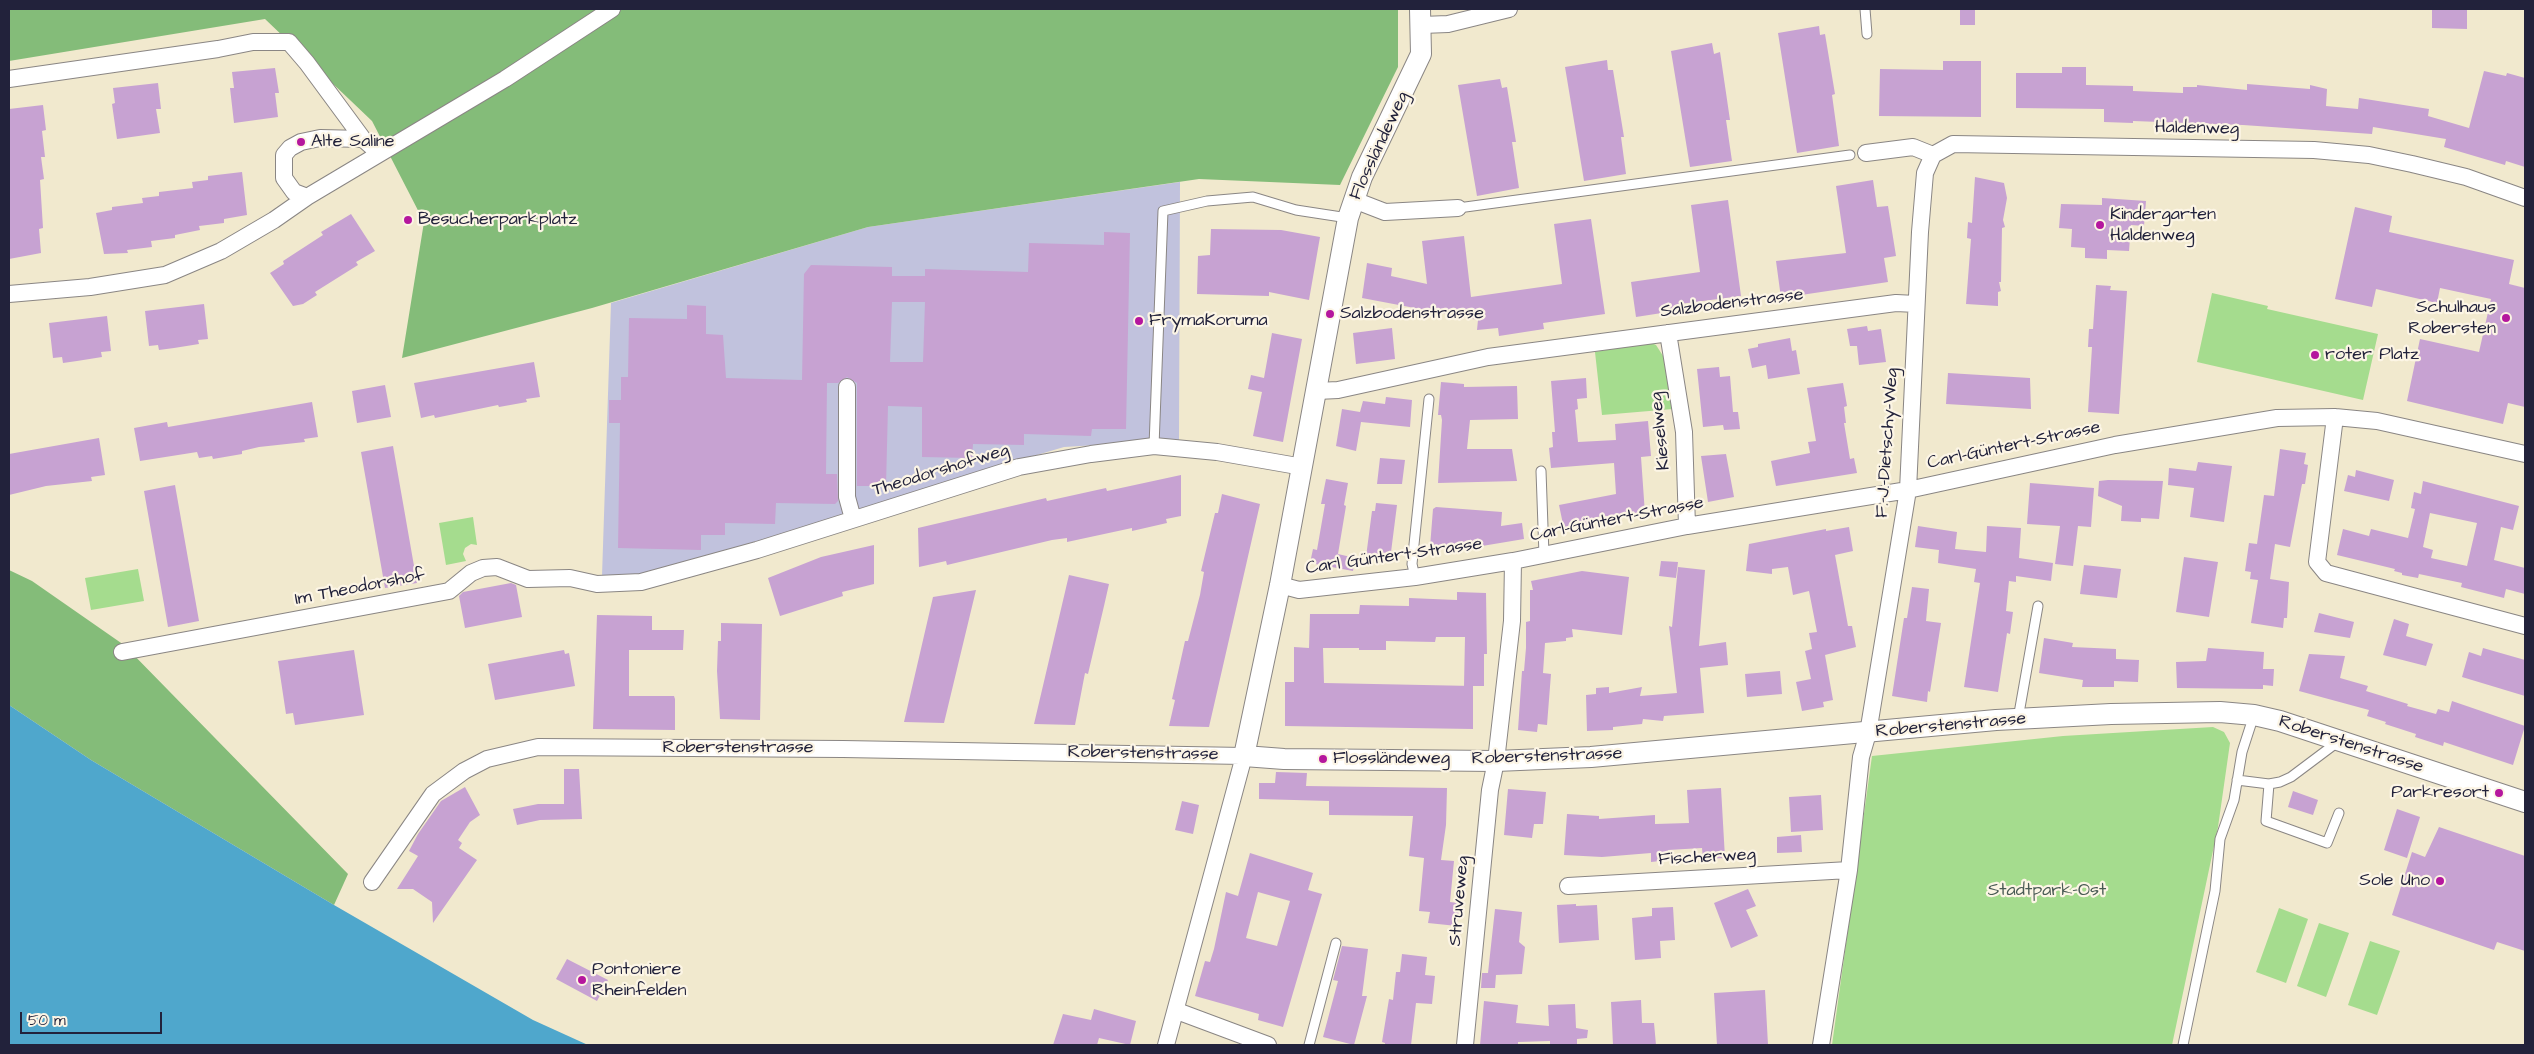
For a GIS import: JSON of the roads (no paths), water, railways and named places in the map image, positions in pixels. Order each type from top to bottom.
[{"type":"street","points":[[9,294],[90,287],[165,275],[221,251],[274,220],[307,197],[379,153],[414,135],[497,85],[612,9]]},
{"type":"street","points":[[1421,17],[1448,24],[1509,9]]},
{"type":"street","name":"Flossländeweg","points":[[1166,1045],[1177,1011],[1244,756],[1280,585],[1351,209],[1362,177],[1412,78],[1421,54],[1421,17]]},
{"type":"street","points":[[9,79],[218,49],[253,42],[289,42],[307,63],[363,139],[379,153]]},
{"type":"street","points":[[307,197],[294,192],[284,178],[284,155],[290,148],[301,142],[320,138],[363,139]]},
{"type":"street","name":"Haldenweg","points":[[1933,155],[1953,144],[2314,150],[2369,155],[2412,164],[2466,177],[2525,198]]},
{"type":"street","points":[[1858,154],[1913,147],[1933,155]]},
{"type":"street","name":"F.-J.-Dietschy-Weg","points":[[1868,734],[1908,490],[1916,304],[1925,173],[1933,155]]},
{"type":"street","points":[[1351,209],[1385,212],[1458,208]]},
{"type":"street","name":"Salzbodenstrasse","points":[[1317,391],[1338,390],[1488,357],[1896,303],[1916,304]]},
{"type":"street","name":"Kieselweg","points":[[1668,332],[1684,432],[1687,526]]},
{"type":"street","points":[[847,387],[847,497],[853,519]]},
{"type":"street","points":[[2335,417],[2317,562],[2326,573],[2525,626]]},
{"type":"street","name":"Carl-Güntert-Strasse","points":[[1513,561],[1687,526],[1908,490],[2124,443],[2277,418],[2335,417],[2377,421],[2525,454]]},
{"type":"street","name":"Theodorshofweg","points":[[597,584],[641,582],[1019,467],[1154,446],[1218,452],[1303,467]]},
{"type":"street","name":"Carl Güntert-Strasse","points":[[1280,585],[1299,590],[1415,577],[1513,561]]},
{"type":"street","name":"Struveweg","points":[[1465,1045],[1490,790],[1496,761],[1512,622],[1513,561]]},
{"type":"street","name":"Im Theodorshof","points":[[122,652],[449,591],[471,573],[483,568],[497,566],[528,578],[570,578],[597,584]]},
{"type":"street","name":"Roberstenstrasse","points":[[372,882],[433,794],[464,772],[487,760],[538,747],[853,749],[1244,756],[1284,759],[1496,761],[1591,757],[1840,734],[1868,734],[2018,719],[2220,712],[2254,715],[2340,740],[2525,802]]},
{"type":"street","points":[[1821,1045],[1849,870],[1861,757],[1868,734]]},
{"type":"street","name":"Fischerweg","points":[[1568,886],[1849,870]]},
{"type":"street","points":[[1177,1011],[1268,1045]]},
{"type":"lane","points":[[1865,9],[1867,34]]},
{"type":"lane","points":[[1458,208],[1858,154]]},
{"type":"lane","points":[[1154,446],[1163,211],[1207,201],[1253,197],[1296,210],[1351,209]]},
{"type":"lane","points":[[1415,577],[1412,564],[1429,399]]},
{"type":"lane","points":[[1541,471],[1544,555]]},
{"type":"lane","points":[[2018,719],[2038,606]]},
{"type":"lane","points":[[2183,1045],[2215,891],[2220,839],[2234,800],[2242,752],[2254,715]]},
{"type":"lane","points":[[2237,780],[2269,784],[2291,776],[2340,740]]},
{"type":"lane","points":[[2269,784],[2266,821],[2327,844],[2339,813]]},
{"type":"lane","points":[[1308,1045],[1336,943]]},
{"type":"water","points":[[9,705],[91,760],[334,905],[533,1020],[588,1045],[9,1045]]},
{"type":"place","name":"Alte Saline","points":[[301,142]]},
{"type":"place","name":"Besucherparkplatz","points":[[408,220]]},
{"type":"place","name":"Kindergarten Haldenweg","points":[[2100,225]]},
{"type":"place","name":"Salzbodenstrasse","points":[[1330,314]]},
{"type":"place","name":"Schulhaus Robersten","points":[[2506,318]]},
{"type":"place","name":"FrymaKoruma","points":[[1139,321]]},
{"type":"place","name":"roter Platz","points":[[2315,355]]},
{"type":"place","name":"Flossländeweg","points":[[1323,759]]},
{"type":"place","name":"Parkresort","points":[[2499,793]]},
{"type":"place","name":"Sole Uno","points":[[2440,881]]},
{"type":"place","name":"Pontoniere Rheinfelden","points":[[582,980]]},
{"type":"park label","name":"Stadtpark-Ost","points":[[2047,891]]}]
